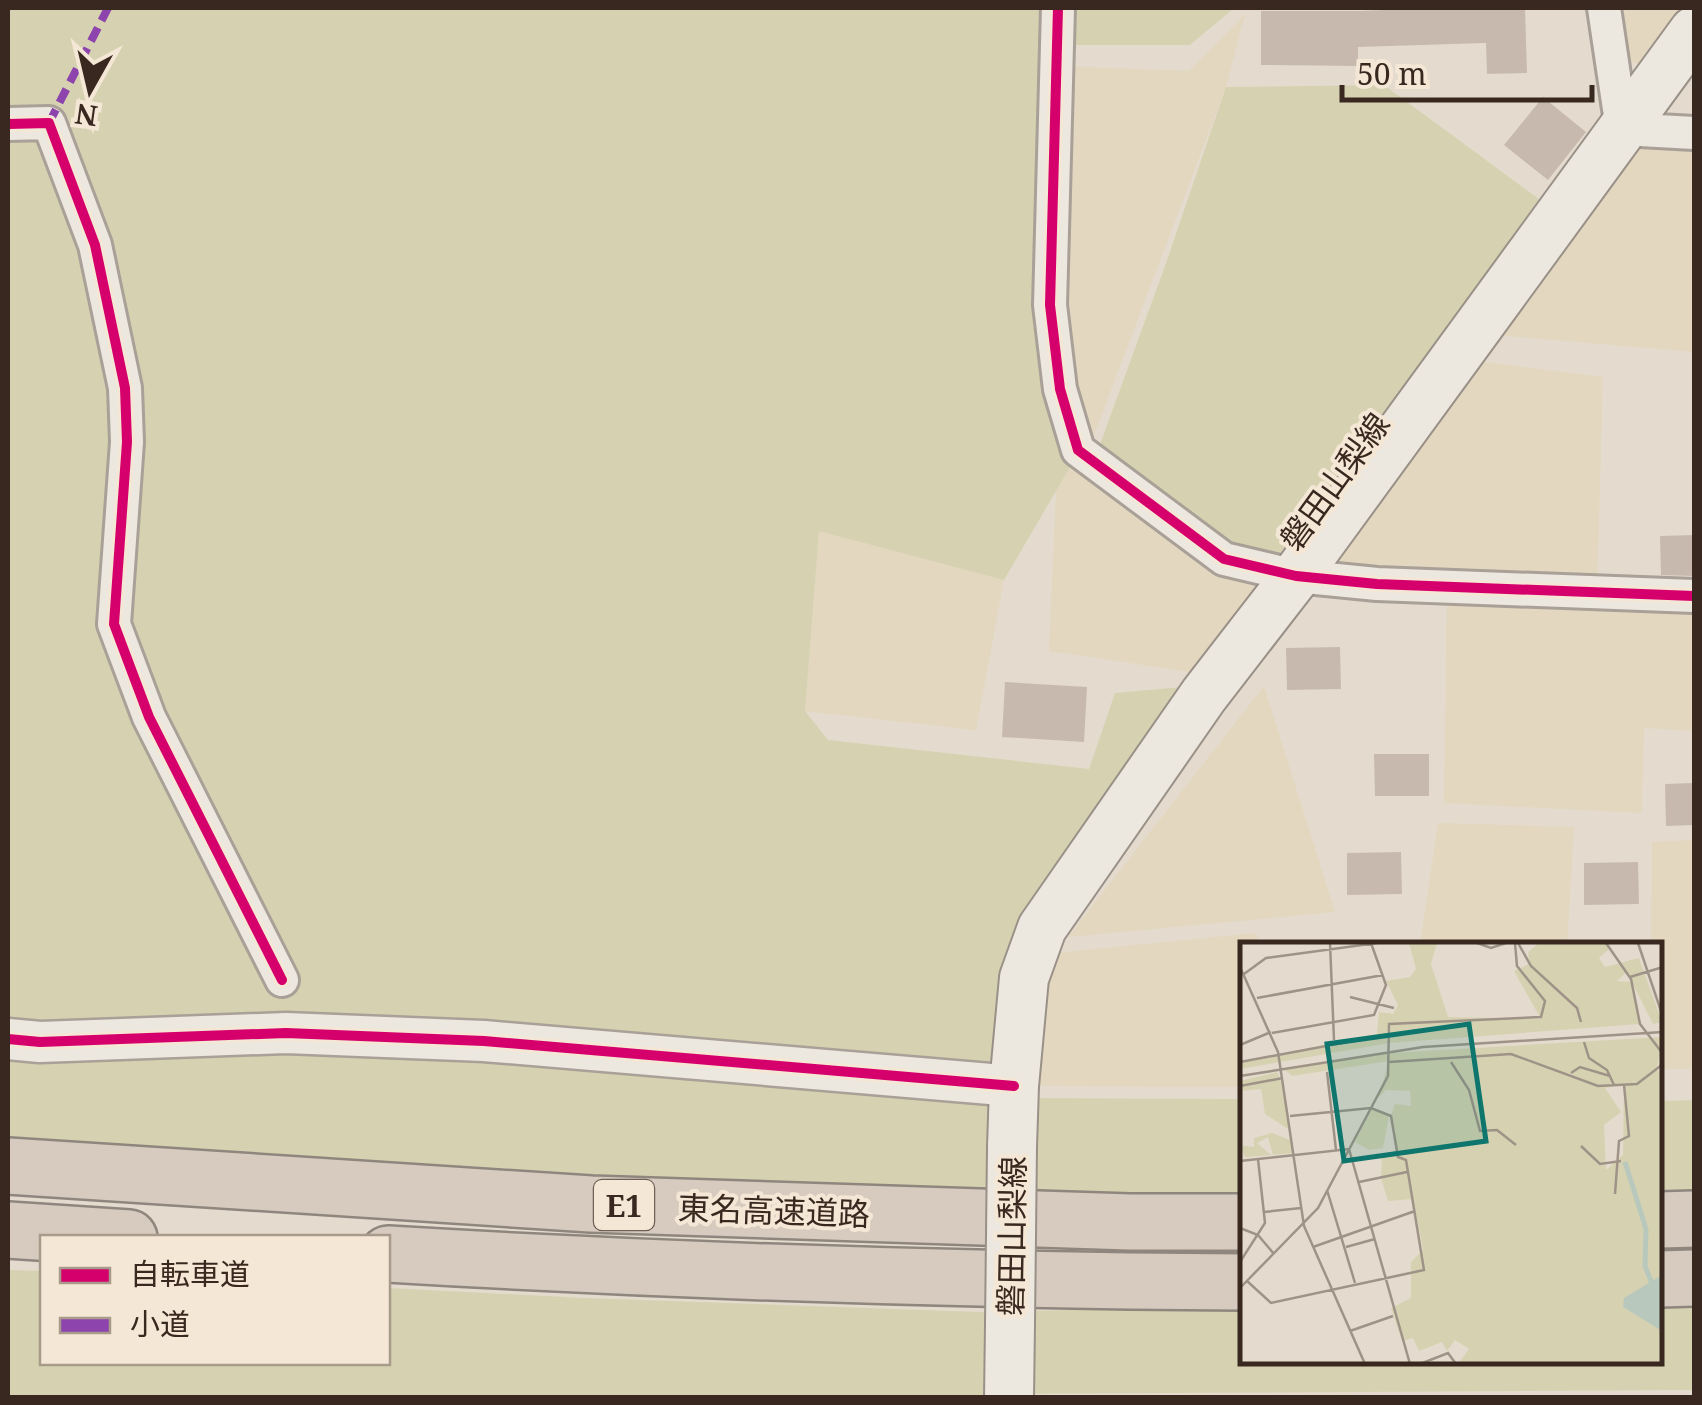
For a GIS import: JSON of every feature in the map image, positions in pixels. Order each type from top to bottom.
[{"type":"highway","name":"東名高速道路","points":[[8,1166],[591,1204],[1130,1222],[1240,1222]]},
{"type":"highway","points":[[1662,1220],[1694,1219]]},
{"type":"highway","points":[[8,1230],[84,1235]]},
{"type":"highway","name":"東名高速道路","points":[[390,1254],[588,1266],[1240,1282]]},
{"type":"highway","points":[[1662,1279],[1694,1278]]},
{"type":"main road","name":"磐田山梨線","points":[[1009,1398],[1014,1086],[1024,978],[1042,928],[1204,695],[1296,576],[1694,31]]},
{"type":"street","points":[[1058,8],[1050,305],[1060,388],[1078,450],[1224,559],[1296,576],[1377,584],[1694,596]]},
{"type":"street","points":[[1604,8],[1622,129],[1694,133]]},
{"type":"street","points":[[8,124],[49,122],[95,244],[126,388],[127,442],[114,624],[149,717],[282,980]]},
{"type":"street","points":[[8,1039],[40,1042],[286,1033],[484,1041],[1014,1086]]},
{"type":"shaded area","points":[[8,8],[1058,8],[1050,245],[1073,462],[1004,580],[819,531],[805,711],[828,740],[1089,769],[1115,693],[1194,686],[1047,921],[995,1098],[1240,1099],[1240,1204],[705,1181],[8,1138]]},
{"type":"shaded area","points":[[1073,8],[1234,8],[1190,45],[1073,45]]},
{"type":"shaded area","points":[[1606,8],[1694,8],[1648,67],[1611,55]]},
{"type":"shaded area","points":[[1245,14],[1226,87],[1092,440],[1060,389],[1056,66],[1189,71]]},
{"type":"shaded area","points":[[1384,85],[1539,199],[1282,562],[1217,554],[1098,450],[1226,87]]},
{"type":"shaded area","points":[[1694,124],[1694,352],[1473,333],[1622,129]]},
{"type":"shaded area","points":[[1454,358],[1603,377],[1597,592],[1694,596],[1694,731],[1644,728],[1642,813],[1444,803],[1447,585],[1323,579]]},
{"type":"shaded area","points":[[1073,462],[1272,582],[1190,672],[1049,651],[1056,491]]},
{"type":"shaded area","points":[[819,530],[1004,580],[976,730],[805,711]]},
{"type":"shaded area","points":[[1264,686],[1335,912],[1068,937]]},
{"type":"shaded area","points":[[1438,823],[1574,827],[1567,942],[1420,942]]},
{"type":"shaded area","points":[[1694,840],[1694,1069],[1662,1069],[1662,942],[1651,942],[1652,842]]},
{"type":"shaded area","points":[[1256,933],[1258,942],[1240,942],[1240,1087],[1014,1086],[1054,953]]},
{"type":"shaded area","points":[[1694,1100],[1694,1203],[1662,1203],[1662,1101]]},
{"type":"shaded area","points":[[8,1270],[40,1271],[40,1365],[390,1365],[390,1288],[980,1312],[1240,1306],[1240,1365],[1662,1365],[1662,1296],[1694,1295],[1694,1390],[984,1394],[993,1398],[8,1397]]},
{"type":"building","points":[[1525,8],[1527,73],[1487,74],[1486,43],[1358,47],[1358,66],[1261,65],[1261,11]]},
{"type":"building","points":[[1543,97],[1586,132],[1548,180],[1504,145]]},
{"type":"building","points":[[1694,535],[1694,576],[1661,575],[1660,536]]},
{"type":"building","points":[[1340,647],[1341,689],[1287,690],[1286,648]]},
{"type":"building","points":[[1005,682],[1087,687],[1084,742],[1002,737]]},
{"type":"building","points":[[1374,754],[1429,754],[1429,796],[1375,796]]},
{"type":"building","points":[[1694,783],[1694,825],[1666,826],[1665,784]]},
{"type":"building","points":[[1401,852],[1402,894],[1347,895],[1347,853]]},
{"type":"building","points":[[1638,862],[1639,904],[1584,905],[1584,863]]},
{"type":"marked path","points":[[49,123],[108,8]]},
{"type":"cycle path","points":[[1058,8],[1050,305],[1060,389],[1078,450],[1224,559],[1296,576],[1377,584],[1694,596]]},
{"type":"cycle path","points":[[8,124],[49,123],[95,245],[125,388],[127,442],[114,624],[149,717],[282,980]]},
{"type":"cycle path","points":[[8,1039],[40,1042],[286,1033],[484,1041],[1014,1086]]}]
